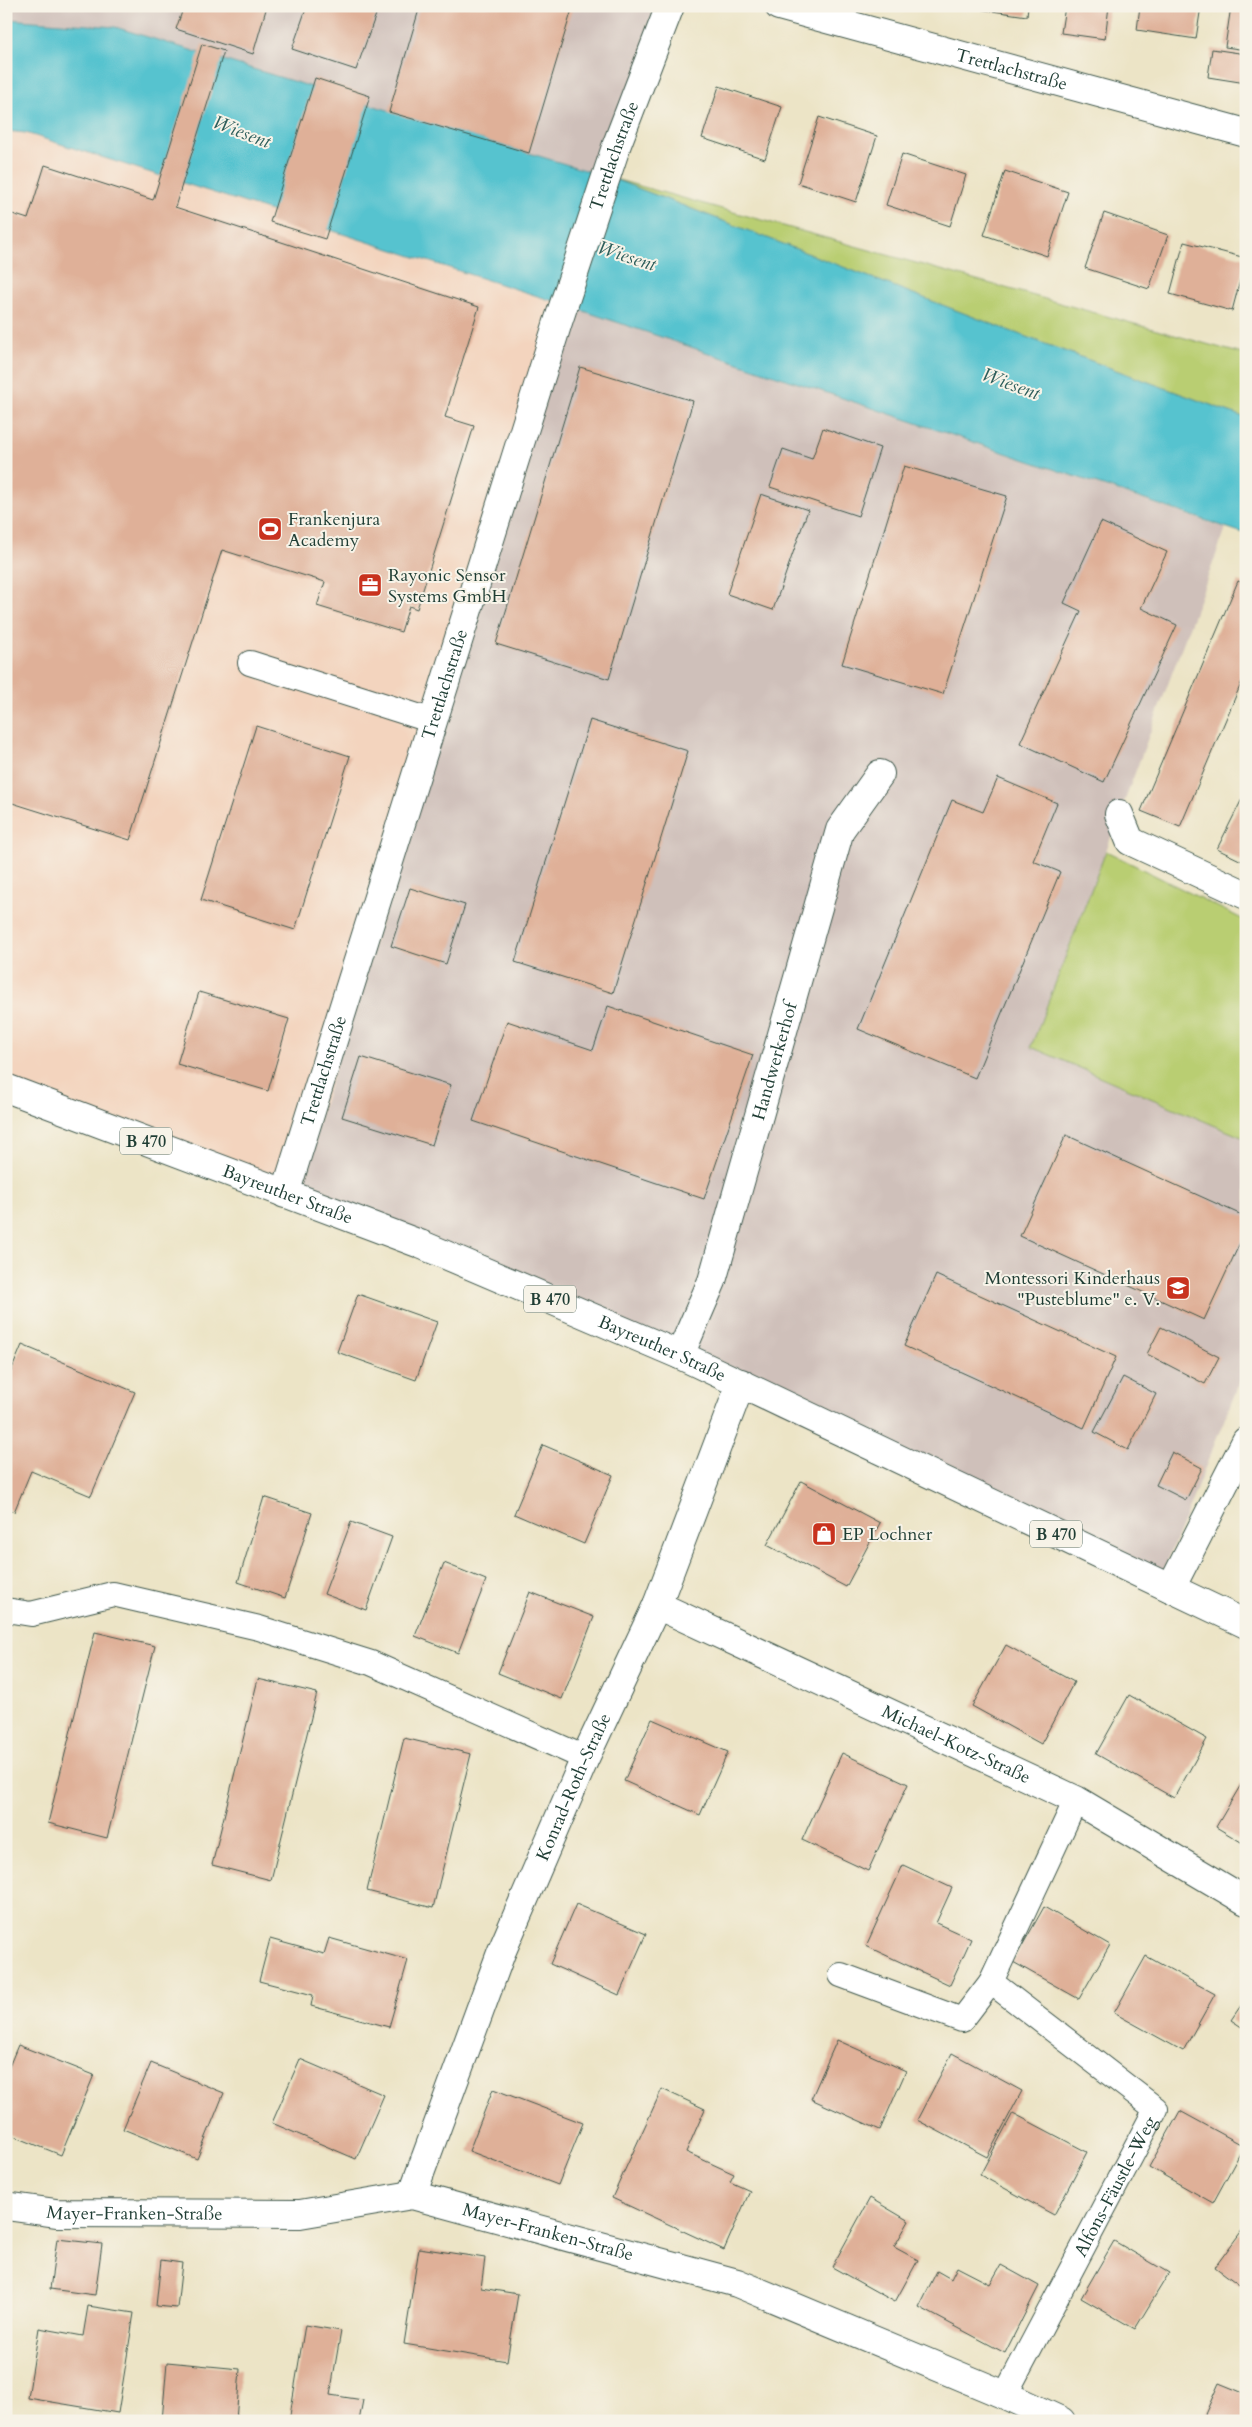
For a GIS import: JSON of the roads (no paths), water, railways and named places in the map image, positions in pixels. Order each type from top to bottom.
[{"type":"street","name":"Trettlachstraße","points":[[285,1194],[558,322],[617,144],[670,6]]},
{"type":"street","name":"Trettlachstraße","points":[[779,6],[1246,133]]},
{"type":"street","name":"Handwerkerhof","points":[[680,1354],[712,1281],[840,830],[880,774]]},
{"type":"street","points":[[1120,814],[1130,841],[1246,895]]},
{"type":"street","name":"Bayreuther Straße","points":[[6,1088],[420,1244],[680,1354],[1246,1624]]},
{"type":"street","name":"Konrad-Roth-Straße","points":[[412,2195],[501,1953],[585,1758],[657,1605],[741,1383]]},
{"type":"street","points":[[1171,1588],[1246,1441]]},
{"type":"street","name":"Michael-Kotz-Straße","points":[[657,1605],[1076,1800],[1246,1901]]},
{"type":"street","name":"Mayer-Franken-Straße","points":[[6,2206],[56,2214],[300,2214],[412,2195],[736,2283],[1005,2395],[1061,2421]]},
{"type":"lane","points":[[250,663],[433,721]]},
{"type":"lane","points":[[6,1610],[31,1614],[113,1594],[259,1628],[371,1663],[585,1758]]},
{"type":"lane","points":[[841,1975],[962,2020],[991,1982],[1076,1800]]},
{"type":"lane","name":"Alfons-Fäustle-Weg","points":[[991,1982],[1156,2109],[1005,2395]]},
{"type":"water","name":"Wiesent","points":[[6,19],[115,27],[611,178],[1010,331],[1246,418],[1246,534],[572,307],[26,133],[6,131]]},
{"type":"place","name":"Frankenjura Academy","points":[[270,529]]},
{"type":"place","name":"Rayonic Sensor Systems GmbH","points":[[370,585]]},
{"type":"place","name":"Montessori Kinderhaus \"Pusteblume\" e. V.","points":[[1178,1288]]},
{"type":"place","name":"EP Lochner","points":[[824,1534]]}]
